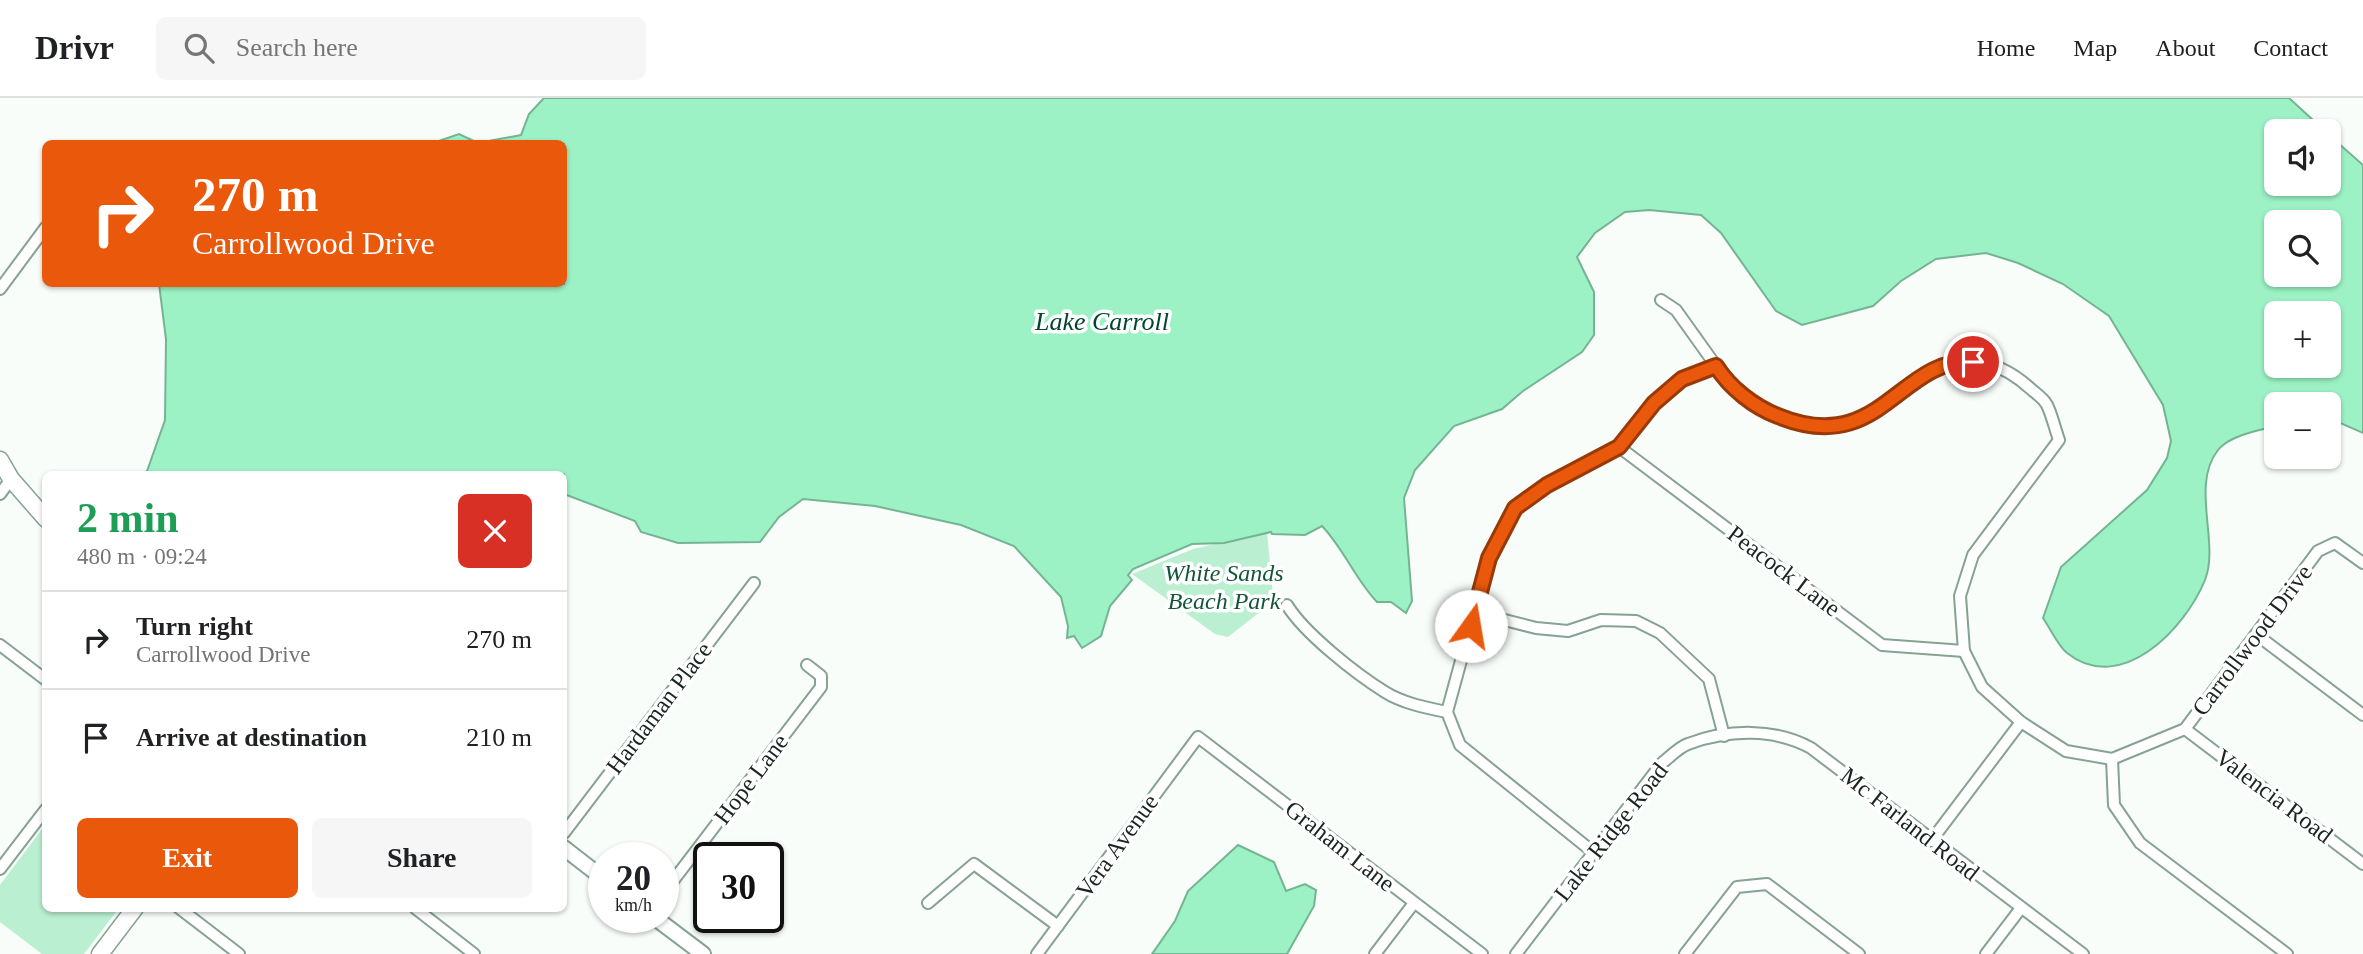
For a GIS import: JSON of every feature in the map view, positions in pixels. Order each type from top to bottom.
[{"type":"main road","points":[[0,460],[11,479],[42,514]]},
{"type":"main road","points":[[100,954],[132,912]]},
{"type":"street","points":[[0,289],[42,232]]},
{"type":"street","points":[[1661,300],[1676,310],[1723,377],[1762,410],[1797,424],[1838,428],[1864,418],[1933,372],[1959,361],[1988,363],[2017,375],[2046,402],[2059,440],[1973,555],[1960,596],[1964,650],[1982,687],[2021,722],[2066,751],[2112,759],[2114,805],[2140,843],[2287,954]]},
{"type":"street","points":[[1593,852],[1460,745],[1447,712],[1469,640],[1473,612],[1489,558],[1515,508],[1547,485],[1619,447],[1654,403],[1682,379],[1716,366]]},
{"type":"street","name":"Peacock Lane","points":[[1619,447],[1882,645],[1964,650]]},
{"type":"street","points":[[0,494],[11,479]]},
{"type":"street","name":"Carrollwood Drive","points":[[2112,759],[2185,729],[2318,551],[2335,543],[2363,563]]},
{"type":"street","name":"Hardaman Place","points":[[567,829],[754,583]]},
{"type":"street","points":[[1287,606],[1298,623],[1386,693],[1426,708],[1447,712]]},
{"type":"street","points":[[1473,612],[1536,628],[1564,630],[1601,620],[1636,621],[1660,633],[1709,679],[1724,736]]},
{"type":"street","points":[[2257,635],[2363,715]]},
{"type":"street","points":[[0,645],[42,677]]},
{"type":"street","name":"Hope Lane","points":[[679,873],[821,687],[821,676],[807,666]]},
{"type":"street","points":[[1931,841],[2021,722]]},
{"type":"street","name":"Valencia Road","points":[[2185,729],[2363,864]]},
{"type":"street","name":"Mc Farland Road","points":[[1724,736],[1760,732],[1789,736],[1811,748],[2082,954]]},
{"type":"street","name":"Lake Ridge Road","points":[[1516,954],[1662,763],[1687,744],[1724,736]]},
{"type":"street","name":"Graham Lane","points":[[1198,737],[1482,954]]},
{"type":"street","name":"Vera Avenue","points":[[1037,954],[1198,737]]},
{"type":"street","points":[[0,869],[42,814]]},
{"type":"street","points":[[567,850],[588,867]]},
{"type":"street","points":[[928,904],[974,863],[1058,926]]},
{"type":"street","points":[[1685,954],[1737,887],[1768,884],[1859,954]]},
{"type":"street","points":[[1375,954],[1414,903]]},
{"type":"street","points":[[1986,954],[2021,908]]},
{"type":"street","points":[[184,912],[239,954]]},
{"type":"street","points":[[420,912],[474,954]]},
{"type":"street","points":[[675,933],[703,954]]},
{"type":"green space","name":"White Sands Beach Park","points":[[1267,532],[1274,606],[1261,611],[1228,637],[1215,634],[1132,574],[1193,549]]},
{"type":"green space","points":[[42,829],[42,912],[116,912],[84,954],[42,954],[0,922],[0,885]]},
{"type":"water","name":"Lake Carroll","points":[[544,98],[2289,98],[2312,119],[2264,119],[2264,196],[2341,196],[2341,146],[2363,165],[2363,433],[2341,423],[2341,392],[2264,392],[2264,429],[2230,440],[2218,450],[2210,464],[2206,480],[2209,565],[2196,599],[2167,636],[2149,651],[2129,662],[2109,667],[2088,664],[2064,650],[2043,618],[2061,567],[2147,490],[2167,458],[2171,441],[2163,405],[2109,316],[2063,284],[2018,263],[1986,253],[1936,259],[1901,281],[1873,306],[1802,325],[1776,311],[1721,233],[1701,215],[1649,210],[1625,212],[1595,233],[1577,257],[1594,292],[1594,335],[1582,352],[1523,391],[1502,409],[1454,426],[1415,470],[1404,498],[1412,601],[1406,613],[1391,602],[1377,602],[1322,526],[1305,535],[1271,532],[1224,543],[1192,544],[1133,569],[1128,575],[1132,580],[1110,606],[1101,636],[1082,648],[1074,636],[1067,638],[1068,626],[1061,597],[1014,546],[961,525],[875,506],[803,499],[779,517],[760,542],[678,543],[641,532],[635,521],[567,495],[567,471],[147,471],[165,420],[166,339],[159,287],[567,287],[567,140],[494,140],[521,135],[529,114]]},
{"type":"water","name":"Lake Carroll","points":[[459,134],[472,140],[442,140]]},
{"type":"water","points":[[1238,845],[1274,862],[1286,891],[1305,884],[1316,890],[1314,906],[1287,954],[1152,954],[1175,921],[1188,891]]},
{"type":"route","points":[[1471,626],[1489,558],[1515,508],[1547,485],[1619,447],[1654,403],[1682,379],[1716,366],[1723,377],[1762,410],[1797,424],[1838,428],[1864,418],[1933,372],[1959,361],[1973,362]]}]
